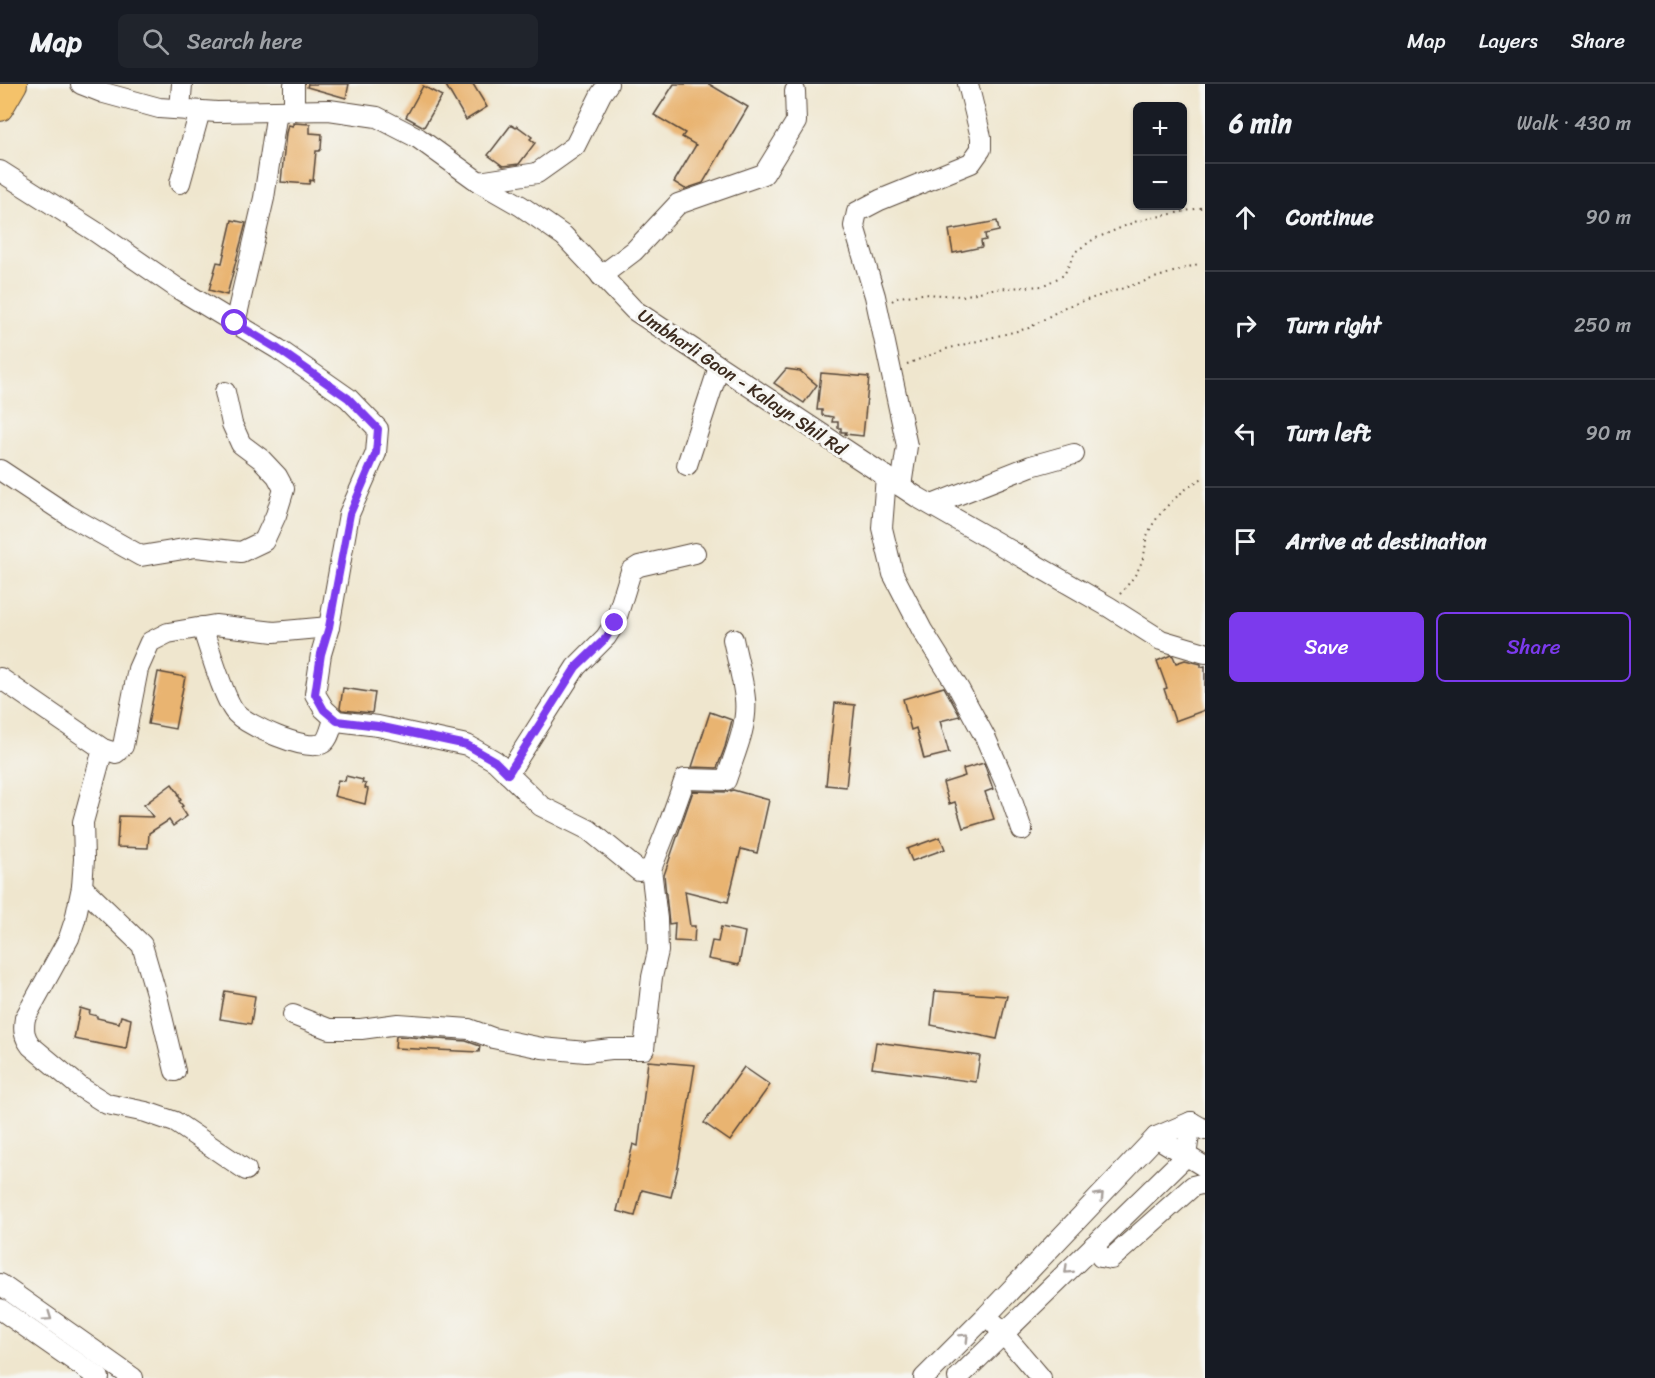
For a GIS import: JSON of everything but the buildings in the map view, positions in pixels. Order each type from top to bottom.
[{"type":"main road","points":[[0,108],[14,84]]},
{"type":"street","name":"Umbharli Gaon - Kalayn Shil Rd","points":[[81,84],[104,93],[159,108],[200,111],[329,110],[377,117],[418,138],[479,182],[521,206],[564,236],[634,310],[894,481],[1161,640],[1205,653]]},
{"type":"street","points":[[180,109],[182,84]]},
{"type":"street","points":[[235,323],[285,111],[294,84]]},
{"type":"street","points":[[479,182],[537,173],[568,152],[575,146],[600,94],[608,84]]},
{"type":"street","points":[[968,84],[981,137],[981,148],[971,162],[857,212],[854,226],[878,313],[907,446],[894,481],[882,528],[893,574],[922,630],[959,689],[986,739],[1008,789],[1022,830]]},
{"type":"street","points":[[601,276],[634,251],[678,204],[764,174],[796,122],[795,91]]},
{"type":"street","points":[[180,183],[200,111]]},
{"type":"street","points":[[0,171],[96,232],[177,288],[278,349],[348,398],[378,429],[376,453],[350,514],[329,627],[321,654],[315,694],[324,710],[334,720],[378,726],[467,745],[495,761],[541,806],[589,830],[639,871],[651,869]]},
{"type":"street","points":[[687,465],[719,367]]},
{"type":"street","points":[[0,470],[68,515],[141,556],[196,547],[241,552],[264,541],[276,515],[284,489],[277,476],[261,459],[241,444],[232,424],[225,392]]},
{"type":"street","points":[[932,505],[1031,466],[1074,453]]},
{"type":"street","points":[[508,774],[576,667],[606,638],[615,623],[631,571],[639,566],[695,553]]},
{"type":"street","points":[[0,678],[103,749],[116,753],[123,746],[138,669],[150,642],[168,633],[215,625],[274,632],[329,627]]},
{"type":"street","points":[[202,627],[228,700],[236,713],[248,722],[294,743],[308,746],[321,745],[326,741],[334,720]]},
{"type":"street","points":[[292,1015],[329,1029],[361,1029],[398,1024],[469,1029],[493,1038],[542,1048],[586,1052],[644,1049],[650,987],[658,951],[651,869],[685,779],[726,780],[745,711],[745,699],[734,639]]},
{"type":"street","points":[[103,749],[83,822],[82,887],[75,920],[69,938],[25,1018],[23,1028],[26,1038],[31,1046],[80,1087],[107,1104],[146,1112],[175,1122],[246,1170]]},
{"type":"street","points":[[82,887],[142,945],[175,1071]]},
{"type":"street","points":[[924,1378],[1156,1137],[1198,1126]]},
{"type":"street","points":[[958,1378],[1186,1156],[1198,1126]]},
{"type":"street","points":[[1156,1137],[1205,1167]]},
{"type":"street","points":[[1094,1245],[1101,1257],[1111,1259],[1193,1186],[1205,1183]]},
{"type":"street","points":[[0,1284],[133,1378]]},
{"type":"street","points":[[0,1309],[99,1378]]},
{"type":"street","points":[[987,1315],[1041,1378]]},
{"type":"path","points":[[878,313],[898,297],[923,294],[963,296],[992,289],[1042,286],[1064,275],[1075,252],[1094,239],[1137,221],[1205,207]]},
{"type":"path","points":[[891,371],[946,349],[1029,328],[1065,307],[1201,263]]},
{"type":"path","points":[[1109,607],[1137,573],[1144,554],[1147,536],[1158,518],[1180,494],[1205,477]]},
{"type":"route","points":[[235,323],[278,349],[348,398],[378,429],[376,453],[350,514],[329,627],[321,654],[315,694],[324,710],[334,720],[378,726],[467,745],[495,761],[508,774],[576,667],[606,638],[615,623]]}]
